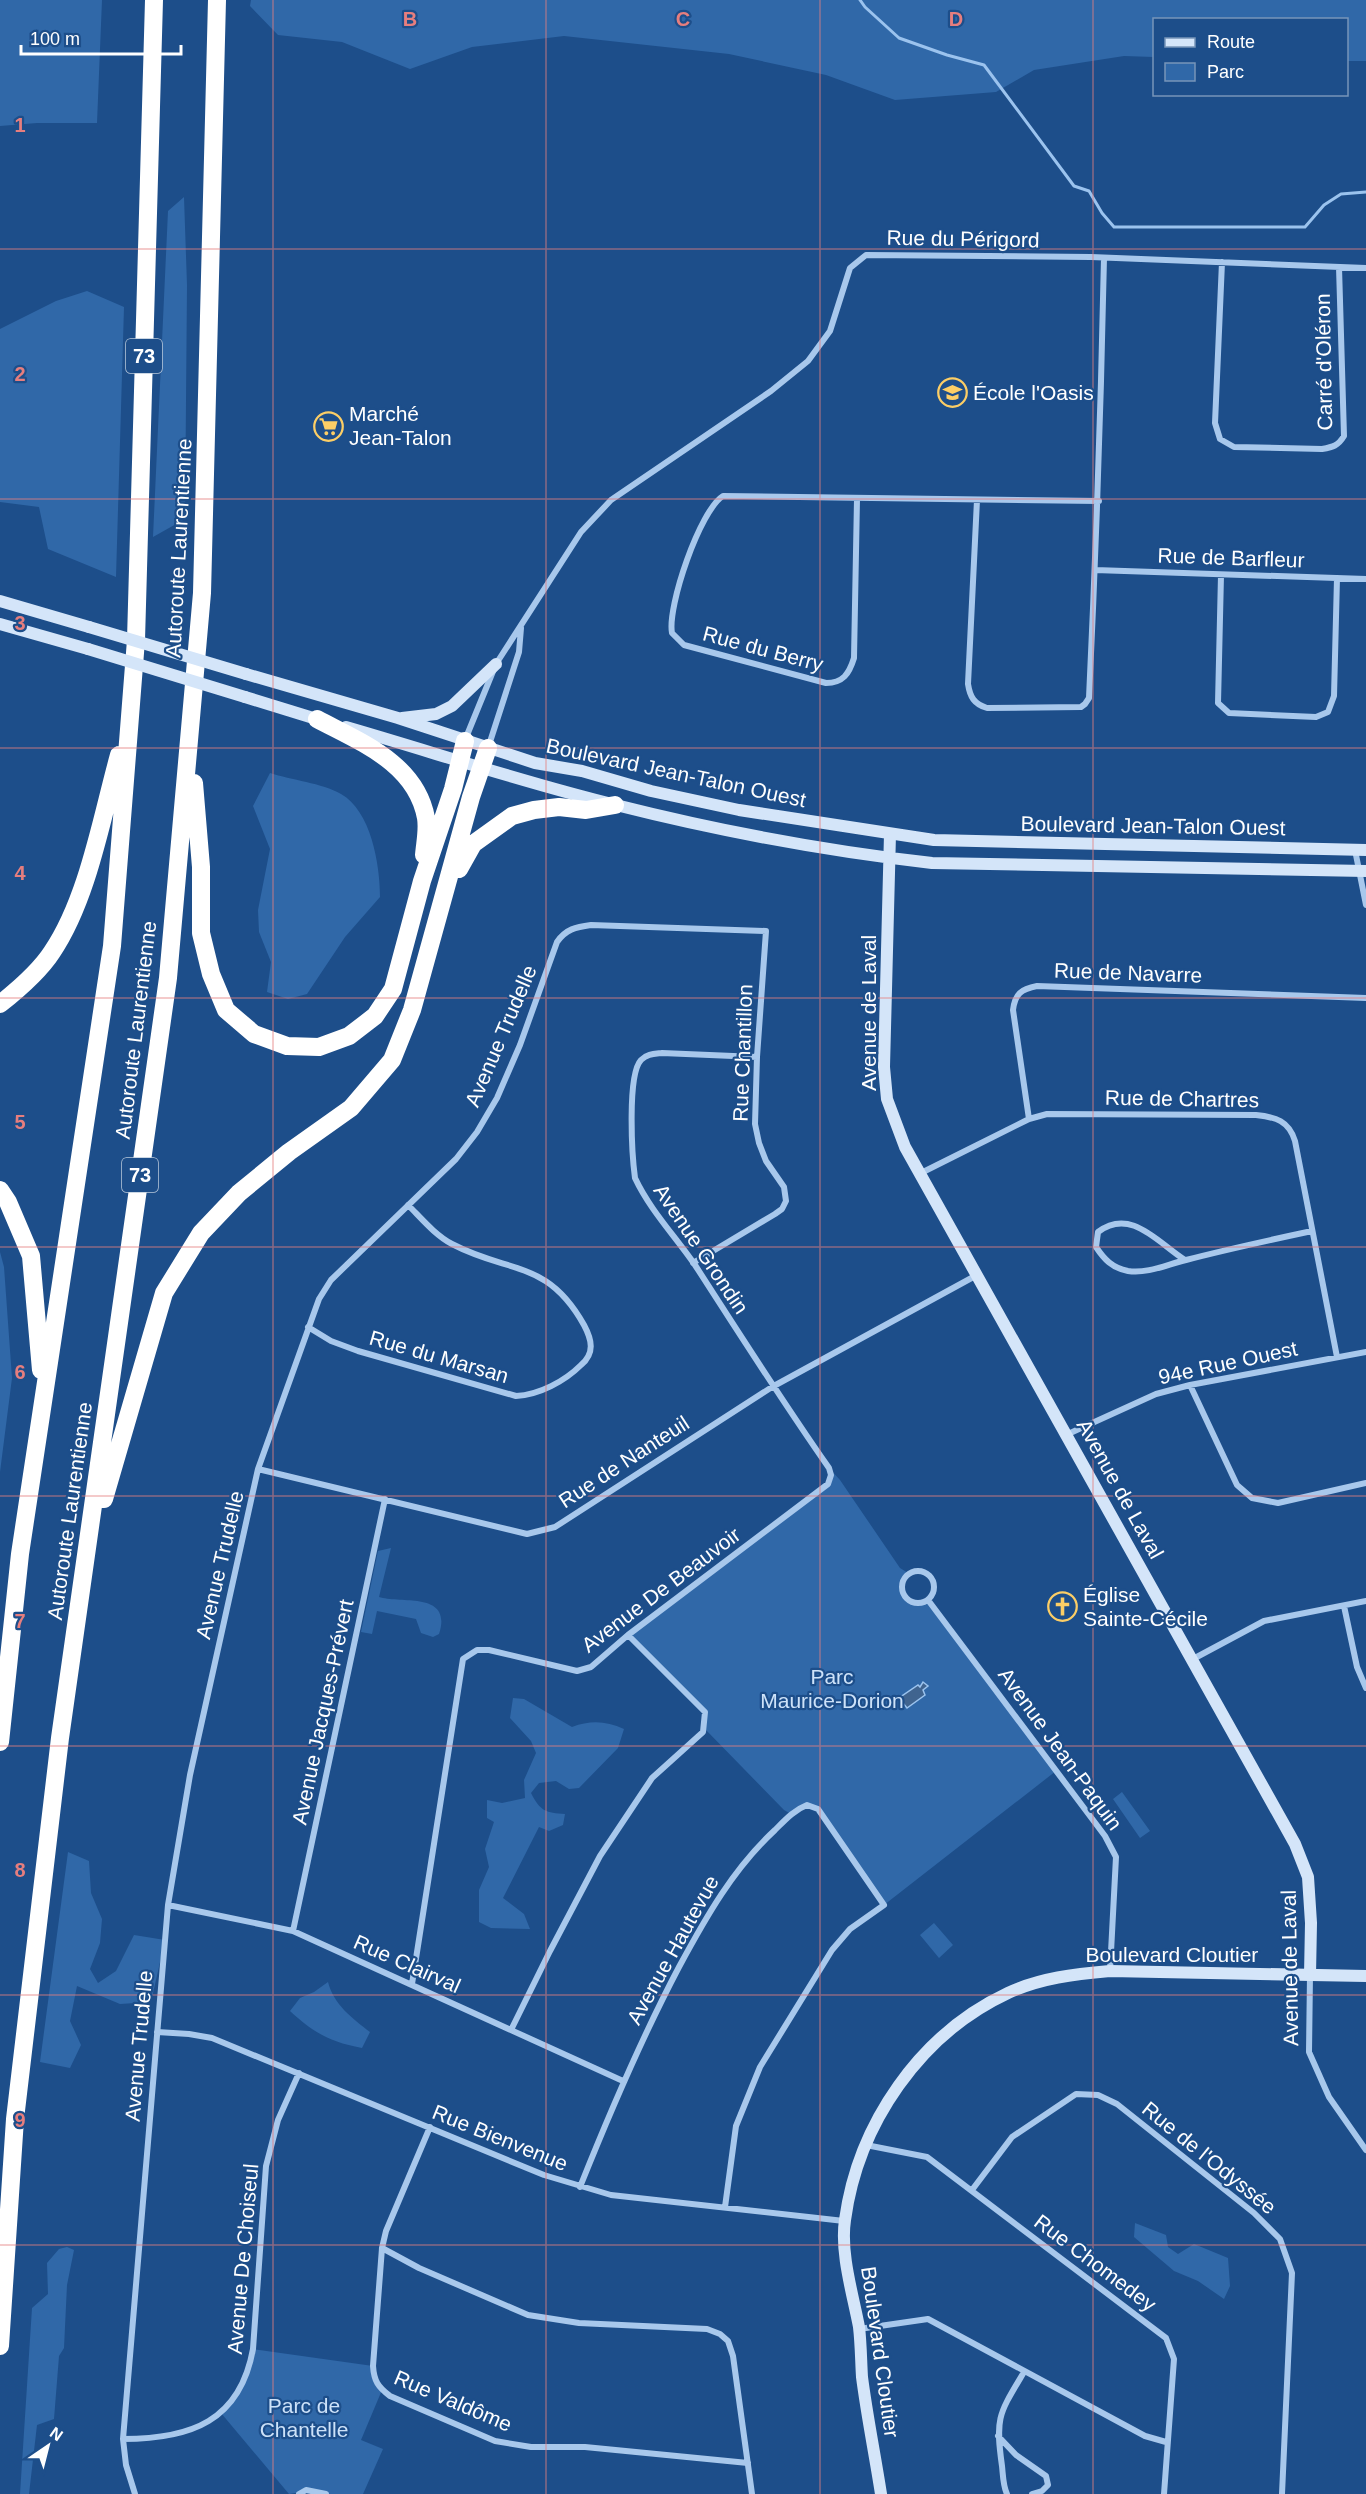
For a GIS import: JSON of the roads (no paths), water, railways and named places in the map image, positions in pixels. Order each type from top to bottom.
[{"type":"highway","name":"Autoroute Laurentienne","points":[[0,1742],[20,1554],[112,946],[136,640],[154,0]]},
{"type":"highway","name":"Autoroute Laurentienne","points":[[0,2346],[15,2119],[60,1738],[168,978],[202,593],[218,0]]},
{"type":"highway","points":[[0,1004],[24,985],[52,952],[69,921],[84,884],[130,712]]},
{"type":"highway","points":[[317,719],[380,753],[403,772],[417,792],[426,818],[422,881]]},
{"type":"highway","points":[[190,731],[201,867],[201,933],[211,974],[226,1010],[254,1034],[287,1046],[319,1047],[349,1036],[375,1016],[393,989],[422,881],[453,789],[465,741]]},
{"type":"highway","points":[[86,1562],[164,1293],[201,1233],[239,1193],[290,1152],[351,1108],[392,1060],[412,1010],[480,766],[488,748]]},
{"type":"highway","points":[[442,906],[473,843],[512,816],[534,810],[560,807],[586,810],[615,805]]},
{"type":"highway","points":[[0,1190],[8,1202],[31,1256],[43,1401]]},
{"type":"street","name":"Rue du Périgord","points":[[465,741],[496,664],[581,532],[611,500],[771,391],[808,361],[830,331],[850,268],[866,255],[1104,258],[1366,268]]},
{"type":"street","points":[[977,500],[968,684],[972,699],[987,708],[1074,708],[1085,704],[1089,698],[1099,501],[1104,258]]},
{"type":"street","name":"Carré d'Oléron","points":[[1222,262],[1215,423],[1220,440],[1234,447],[1322,448],[1334,446],[1344,436],[1339,267]]},
{"type":"street","name":"Rue du Berry","points":[[857,500],[854,658],[851,670],[844,678],[836,683],[826,683],[684,645],[672,633],[671,616],[691,548],[710,507],[723,496],[857,500],[1099,501]]},
{"type":"street","name":"Rue de Barfleur","points":[[1095,570],[1366,579]]},
{"type":"street","points":[[1221,575],[1218,703],[1229,713],[1316,717],[1328,712],[1334,696],[1337,578]]},
{"type":"street","name":"Boulevard Jean-Talon Ouest","points":[[0,601],[398,718],[535,763],[582,771],[651,791],[739,810],[854,829],[875,829],[890,834],[934,840],[1361,850]]},
{"type":"street","name":"Boulevard Jean-Talon Ouest","points":[[0,624],[615,805],[741,832],[889,858],[932,863],[1363,871]]},
{"type":"street","name":"Rue du Périgord","points":[[488,748],[519,652],[521,627]]},
{"type":"street","points":[[398,718],[436,714],[452,706],[496,664]]},
{"type":"street","name":"Avenue de Laval","points":[[890,834],[884,1067],[887,1099],[905,1147],[1068,1434],[1295,1845],[1308,1877],[1311,1923],[1309,2052],[1329,2097],[1365,2146]]},
{"type":"street","points":[[1361,850],[1366,905]]},
{"type":"street","name":"Avenue Trudelle","points":[[135,2494],[126,2465],[123,2439],[168,1905],[190,1775],[258,1469],[319,1299],[331,1280],[456,1159],[477,1132],[497,1098],[520,1045],[557,942],[564,933],[576,927],[591,926],[766,931]]},
{"type":"street","name":"Rue Chantillon","points":[[693,1263],[776,1214],[786,1201],[784,1188],[766,1161],[755,1124],[757,1057],[766,931]]},
{"type":"street","name":"Rue de Navarre","points":[[1029,1119],[1013,1010],[1014,1000],[1018,993],[1027,988],[1037,986],[1366,998]]},
{"type":"street","name":"Avenue Grondin","points":[[757,1057],[662,1053],[649,1054],[642,1059],[636,1067],[633,1079],[635,1178],[642,1192],[693,1263],[772,1386]]},
{"type":"street","name":"Rue de Chartres","points":[[921,1173],[1029,1119],[1047,1114],[1256,1114],[1282,1121],[1291,1129],[1295,1142],[1337,1357]]},
{"type":"street","name":"Rue du Marsan","points":[[308,1327],[331,1341],[358,1351],[516,1396],[528,1396],[540,1392],[584,1363],[592,1348],[590,1336],[564,1295],[529,1271],[453,1245],[441,1237],[408,1205]]},
{"type":"street","points":[[1185,1260],[1142,1228],[1132,1224],[1122,1222],[1107,1226],[1098,1232],[1096,1247],[1105,1260],[1116,1268],[1130,1271],[1151,1270],[1312,1231]]},
{"type":"street","name":"Rue de Nanteuil","points":[[258,1469],[527,1534],[555,1527],[772,1386],[977,1274]]},
{"type":"street","name":"94e Rue Ouest","points":[[1068,1434],[1156,1394],[1190,1385],[1366,1352]]},
{"type":"street","points":[[1190,1385],[1237,1485],[1252,1498],[1278,1503],[1366,1483]]},
{"type":"street","name":"Avenue De Beauvoir","points":[[412,1984],[463,1659],[477,1650],[489,1650],[577,1671],[591,1666],[628,1635],[828,1484],[831,1475],[829,1468],[772,1386]]},
{"type":"street","name":"Avenue Jacques-Prévert","points":[[293,1931],[385,1499]]},
{"type":"street","points":[[922,1570],[931,1576],[934,1591],[928,1600],[913,1602],[903,1595],[902,1582],[908,1573],[922,1570]]},
{"type":"street","name":"Avenue Jean-Paquin","points":[[928,1600],[1105,1836],[1116,1857],[1110,1971]]},
{"type":"street","points":[[1193,1659],[1263,1621],[1366,1601]]},
{"type":"street","points":[[1344,1606],[1357,1666],[1366,1688]]},
{"type":"street","points":[[511,2030],[600,1856],[652,1778],[704,1732],[705,1712],[628,1635]]},
{"type":"street","name":"Avenue Hautevue","points":[[580,2187],[623,2081],[654,2015],[713,1904],[754,1849],[800,1807],[807,1805],[818,1809],[884,1905],[850,1929],[832,1950],[760,2067],[736,2126],[725,2207]]},
{"type":"street","name":"Rue Clairval","points":[[168,1905],[293,1931],[623,2081]]},
{"type":"street","name":"Boulevard Cloutier","points":[[881,2494],[862,2378],[859,2330],[848,2276],[844,2221],[857,2168],[866,2145],[898,2083],[931,2046],[967,2017],[1008,1993],[1045,1980],[1077,1974],[1110,1971],[1366,1976]]},
{"type":"street","name":"Rue Bienvenue","points":[[157,2032],[212,2038],[544,2175],[580,2187],[611,2195],[844,2221]]},
{"type":"street","name":"Avenue De Choiseul","points":[[123,2439],[157,2437],[202,2425],[221,2413],[241,2390],[249,2373],[253,2349],[266,2166],[278,2120],[299,2073]]},
{"type":"street","name":"Rue de l'Odyssée","points":[[972,2190],[1012,2137],[1076,2094],[1098,2095],[1117,2104],[1254,2213],[1280,2239],[1292,2273],[1282,2494]]},
{"type":"street","name":"Rue Valdôme","points":[[430,2127],[386,2230],[382,2248],[373,2366],[376,2383],[390,2396],[495,2441],[531,2447],[585,2447],[748,2463]]},
{"type":"street","name":"Rue Chomedey","points":[[866,2145],[927,2157],[1166,2338],[1174,2359],[1166,2442],[1164,2494]]},
{"type":"street","points":[[382,2248],[419,2268],[528,2315],[579,2323],[694,2328],[720,2334],[728,2342],[733,2356],[752,2494]]},
{"type":"street","points":[[859,2330],[928,2319],[1144,2436],[1166,2442]]},
{"type":"street","points":[[1007,2494],[998,2436],[1002,2408],[1024,2372]]},
{"type":"street","points":[[998,2436],[1016,2455],[1046,2476],[1048,2485],[1042,2491],[1032,2494]]},
{"type":"street","points":[[300,2494],[306,2490],[326,2494]]},
{"type":"waterway","points":[[860,0],[899,38],[984,65],[1074,186],[1089,191],[1102,213],[1114,227],[1305,227],[1324,205],[1341,194],[1366,192]]},
{"type":"place","name":"École l'Oasis","points":[[952,393]]},
{"type":"place","name":"Marché Jean-Talon","points":[[328,426]]},
{"type":"place","name":"Église Sainte-Cécile","points":[[1062,1607]]},
{"type":"park label","name":"Parc Maurice-Dorion","points":[[832,1689]]},
{"type":"park label","name":"Parc de Chantelle","points":[[304,2418]]}]
